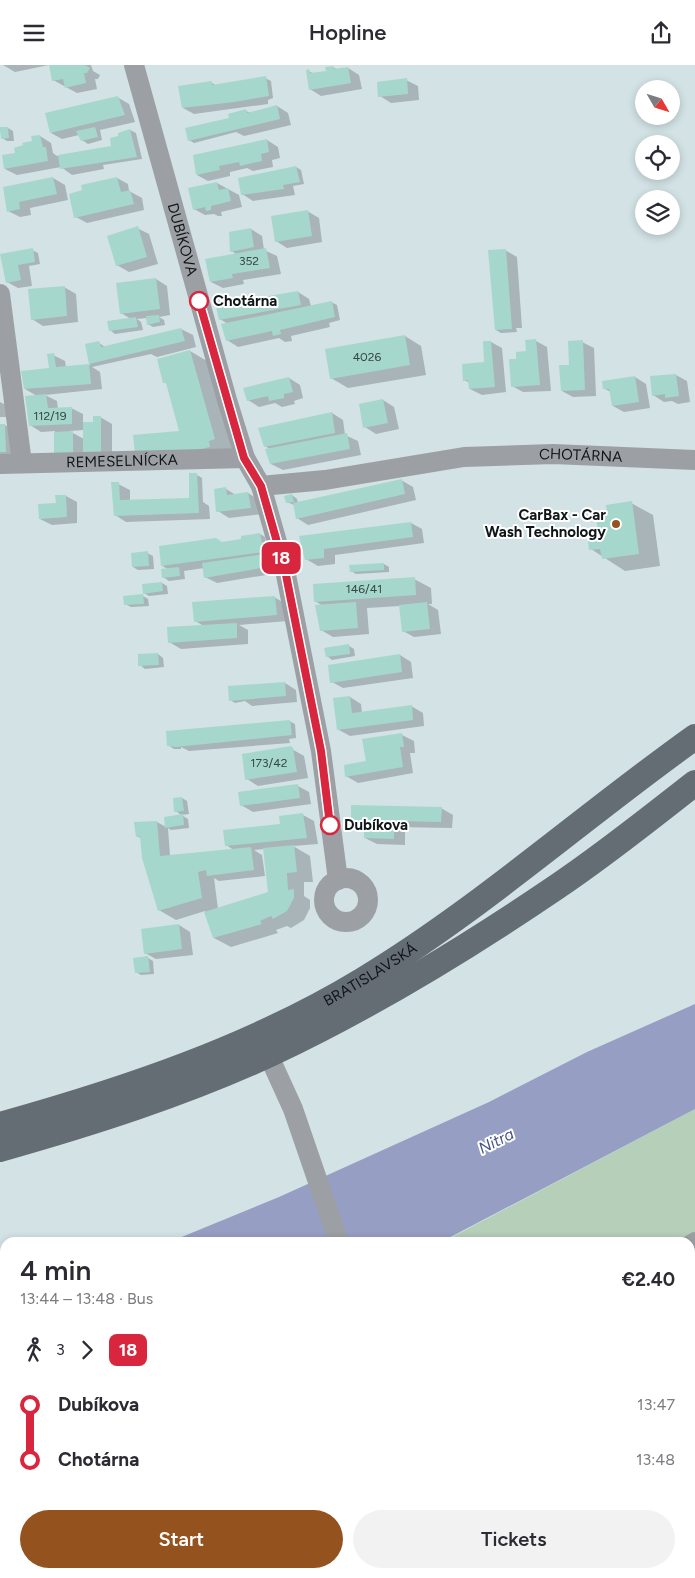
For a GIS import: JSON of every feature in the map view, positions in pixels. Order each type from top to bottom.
[{"type":"main road","name":"BRATISLAVSKÁ","points":[[0,1125],[132,1085],[197,1061],[264,1044],[423,941],[695,737]]},
{"type":"main road","name":"BRATISLAVSKÁ","points":[[0,1149],[142,1106],[264,1044],[375,1000],[556,888],[695,783]]},
{"type":"street","name":"DUBÍKOVA","points":[[134,65],[244,458],[261,486],[285,570],[321,751],[338,880]]},
{"type":"street","points":[[0,294],[22,463]]},
{"type":"street","name":"CHOTÁRNA","points":[[261,486],[325,480],[464,457],[553,454],[695,460]]},
{"type":"street","name":"REMESELNÍCKA","points":[[0,463],[244,458]]},
{"type":"street","points":[[264,1044],[293,1109],[337,1237]]},
{"type":"green space","points":[[695,1109],[695,1237],[452,1237]]},
{"type":"water","name":"Nitra","points":[[695,1004],[695,1109],[451,1237],[182,1237],[279,1197],[489,1102],[587,1052]]},
{"type":"building","points":[[49,65],[85,65],[90,68],[87,73],[84,73],[86,83],[65,88],[63,79],[52,81]]},
{"type":"building","points":[[333,66],[334,69],[348,67],[351,83],[309,90],[306,70],[309,69],[310,73],[326,71],[325,67]]},
{"type":"building","points":[[266,76],[269,96],[182,108],[178,86],[212,81],[212,85]]},
{"type":"building","points":[[407,78],[408,94],[378,97],[377,82]]},
{"type":"building","points":[[118,96],[125,115],[50,133],[45,113]]},
{"type":"building","points":[[277,105],[280,119],[188,141],[185,128],[229,118],[228,114],[246,109],[247,113]]},
{"type":"building","points":[[0,127],[8,127],[9,138],[1,139]]},
{"type":"building","points":[[95,127],[98,137],[81,141],[76,131]]},
{"type":"building","points":[[130,129],[137,157],[60,169],[58,155],[111,146],[110,138]]},
{"type":"building","points":[[40,135],[43,147],[46,147],[48,161],[4,169],[2,155],[15,153],[14,148],[23,145],[22,143],[32,141],[31,136]]},
{"type":"building","points":[[267,139],[269,152],[261,154],[262,161],[240,166],[239,162],[219,166],[220,170],[196,175],[193,155]]},
{"type":"building","points":[[296,166],[300,182],[283,185],[284,189],[241,195],[238,178]]},
{"type":"building","points":[[53,177],[57,194],[19,202],[20,209],[7,212],[3,187]]},
{"type":"building","points":[[117,177],[121,192],[130,190],[134,204],[74,218],[69,194],[82,190],[81,185]]},
{"type":"building","points":[[217,182],[219,190],[228,188],[231,201],[211,206],[211,210],[206,211],[205,207],[193,210],[188,188]]},
{"type":"building","points":[[308,210],[312,236],[275,242],[271,216]]},
{"type":"building","points":[[138,226],[147,257],[116,266],[107,236]]},
{"type":"building","points":[[251,228],[254,247],[230,252],[229,232]]},
{"type":"building","points":[[33,248],[35,262],[18,265],[21,280],[6,283],[0,254]]},
{"type":"building","points":[[266,248],[270,268],[232,274],[233,278],[210,282],[205,259]]},
{"type":"building","points":[[506,249],[512,329],[495,330],[488,250]]},
{"type":"building","points":[[156,278],[160,309],[120,314],[116,283]]},
{"type":"building","points":[[65,286],[67,316],[31,320],[28,289]]},
{"type":"building","points":[[298,291],[301,305],[219,320],[215,302],[256,295],[257,298]]},
{"type":"building","points":[[332,301],[335,317],[280,330],[281,334],[273,336],[272,331],[226,341],[221,324]]},
{"type":"building","points":[[159,315],[160,322],[147,325],[146,316]]},
{"type":"building","points":[[136,317],[138,327],[109,331],[107,321]]},
{"type":"building","points":[[181,328],[185,341],[89,364],[85,344],[99,341],[101,347]]},
{"type":"building","points":[[405,335],[410,365],[330,379],[325,349]]},
{"type":"building","points":[[536,339],[540,385],[511,387],[509,359],[516,359],[516,352],[526,351],[525,340]]},
{"type":"building","points":[[583,340],[585,390],[561,391],[559,365],[569,365],[568,341]]},
{"type":"building","points":[[483,341],[491,341],[495,387],[469,389],[468,380],[463,381],[462,364],[484,362]]},
{"type":"building","points":[[190,350],[215,439],[209,441],[210,447],[197,450],[135,454],[133,435],[179,431],[166,383],[163,383],[157,359]]},
{"type":"building","points":[[54,353],[56,367],[89,364],[91,384],[24,389],[21,371],[49,368],[47,354]]},
{"type":"building","points":[[676,374],[679,396],[665,398],[665,394],[652,396],[650,376]]},
{"type":"building","points":[[635,376],[639,402],[612,406],[609,389],[603,389],[602,381]]},
{"type":"building","points":[[289,377],[293,392],[284,394],[284,398],[269,401],[268,396],[247,401],[243,388]]},
{"type":"building","points":[[46,394],[48,408],[72,407],[72,424],[29,426],[25,396]]},
{"type":"building","points":[[383,399],[388,423],[363,428],[359,404]]},
{"type":"building","points":[[332,412],[335,433],[264,447],[258,428]]},
{"type":"building","points":[[93,416],[101,416],[101,454],[83,454],[83,422],[93,422]]},
{"type":"building","points":[[0,424],[5,424],[6,452],[0,452]]},
{"type":"building","points":[[73,431],[73,453],[54,453],[54,432]]},
{"type":"building","points":[[347,433],[350,449],[270,464],[265,449]]},
{"type":"building","points":[[189,473],[197,473],[199,513],[114,516],[111,482],[119,482],[120,500],[189,498]]},
{"type":"building","points":[[402,479],[405,494],[296,519],[293,503]]},
{"type":"building","points":[[226,487],[227,495],[248,492],[251,508],[216,512],[214,489]]},
{"type":"building","points":[[292,494],[294,502],[286,503],[284,496]]},
{"type":"building","points":[[55,495],[66,495],[67,517],[39,519],[38,504],[56,503]]},
{"type":"building","name":"CarBax - Car Wash Technology","points":[[632,501],[639,554],[602,559],[600,549],[589,550],[587,532],[598,531],[596,517],[607,516],[606,505]]},
{"type":"building","points":[[411,522],[413,537],[324,549],[324,558],[305,560],[299,536]]},
{"type":"building","points":[[260,533],[264,552],[161,566],[159,546],[216,538],[222,542]]},
{"type":"building","points":[[148,551],[149,566],[132,567],[131,553]]},
{"type":"building","points":[[265,554],[267,567],[204,578],[202,563]]},
{"type":"building","points":[[384,563],[384,570],[350,572],[349,565]]},
{"type":"building","points":[[179,567],[180,576],[162,578],[161,569]]},
{"type":"building","points":[[415,577],[416,595],[314,602],[313,584]]},
{"type":"building","points":[[162,582],[163,591],[143,594],[142,584]]},
{"type":"building","points":[[143,594],[144,604],[124,605],[123,596]]},
{"type":"building","points":[[275,596],[277,615],[194,622],[192,602]]},
{"type":"building","points":[[356,602],[358,628],[320,631],[315,605]]},
{"type":"building","points":[[427,602],[430,629],[402,632],[399,605]]},
{"type":"building","points":[[237,623],[237,638],[168,643],[167,627]]},
{"type":"building","points":[[349,644],[350,654],[326,657],[324,648]]},
{"type":"building","points":[[158,653],[159,665],[138,666],[138,654]]},
{"type":"building","points":[[400,654],[402,672],[330,683],[328,665]]},
{"type":"building","points":[[285,682],[286,696],[229,701],[228,686]]},
{"type":"building","points":[[350,696],[352,713],[412,705],[413,720],[337,730],[333,698]]},
{"type":"building","points":[[290,720],[292,735],[176,747],[167,746],[166,731]]},
{"type":"building","points":[[402,733],[404,747],[400,747],[403,767],[345,777],[344,765],[366,761],[362,739]]},
{"type":"building","points":[[291,746],[297,772],[245,780],[242,754]]},
{"type":"building","points":[[298,784],[300,798],[240,806],[238,792]]},
{"type":"building","points":[[182,797],[184,811],[174,812],[173,798]]},
{"type":"building","points":[[351,805],[442,807],[441,822],[351,820]]},
{"type":"building","points":[[303,813],[307,838],[225,846],[223,830],[280,824],[279,816]]},
{"type":"building","points":[[183,814],[184,825],[165,828],[164,817]]},
{"type":"building","points":[[157,821],[160,856],[251,847],[254,870],[207,876],[206,870],[198,872],[202,898],[158,911],[142,858],[140,836],[136,837],[134,822]]},
{"type":"building","points":[[364,824],[394,824],[394,839],[364,838]]},
{"type":"building","points":[[294,845],[297,872],[287,873],[288,890],[294,889],[294,898],[287,911],[273,919],[271,916],[260,921],[262,924],[213,938],[204,912],[268,892],[263,848]]},
{"type":"building","points":[[179,924],[182,949],[144,954],[141,929]]},
{"type":"building","points":[[148,956],[150,972],[135,973],[133,958]]},
{"type":"bus line","name":"18","points":[[199,301],[244,458],[261,486],[285,570],[321,751],[330,825]]},
{"type":"place","name":"Chotárna","points":[[199,301]]},
{"type":"place","name":"CarBax - Car Wash Technology","points":[[616,524]]},
{"type":"place","name":"Dubíkova","points":[[330,825]]}]
